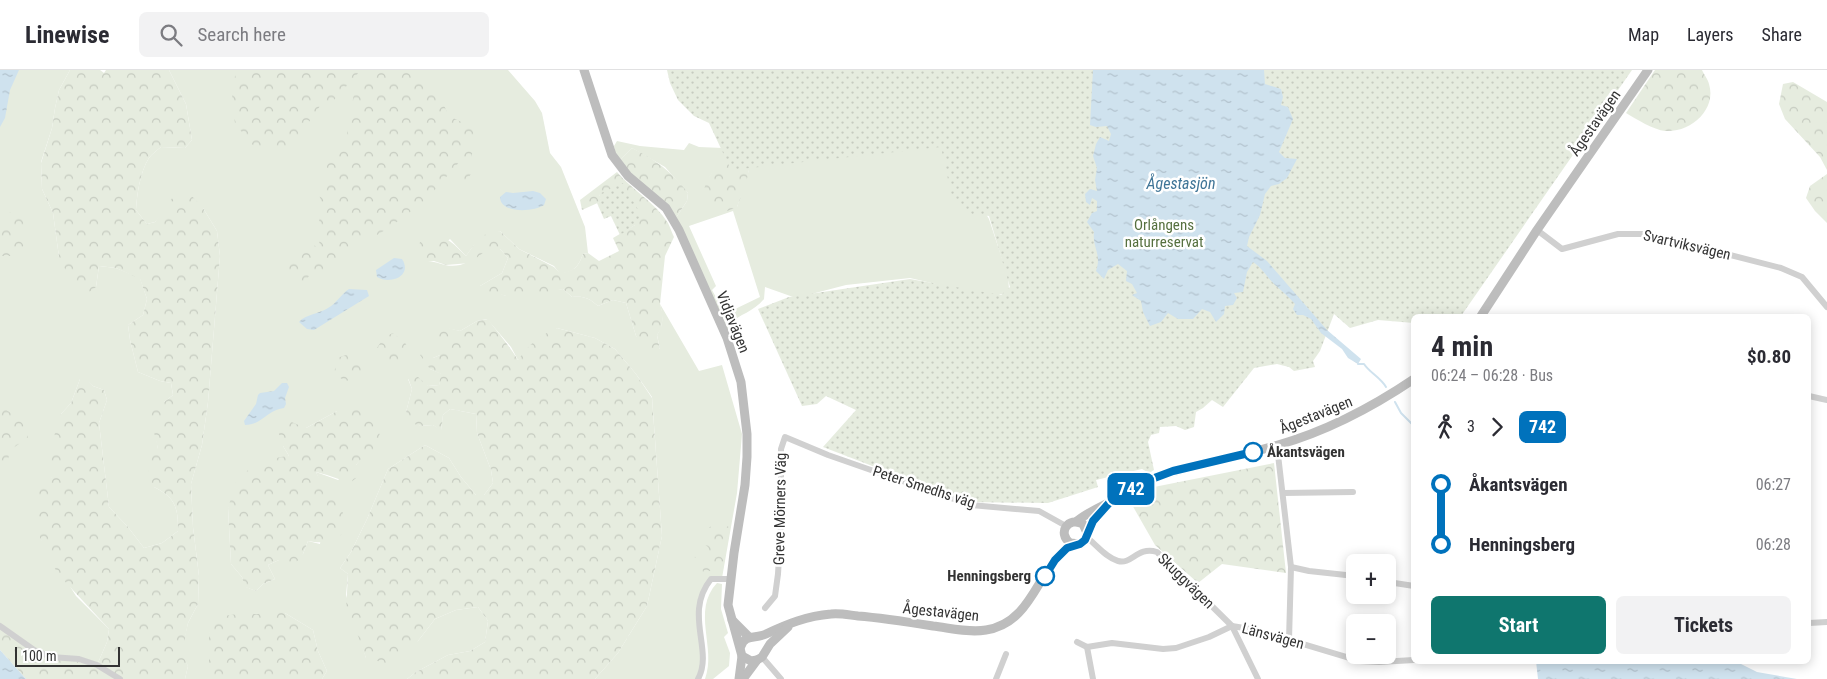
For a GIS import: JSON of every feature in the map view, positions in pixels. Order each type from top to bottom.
[{"type":"main road","name":"Vidjavägen","points":[[584,70],[612,155],[628,176],[666,208],[679,230],[727,338],[741,382],[747,434],[746,485],[728,605],[730,618],[742,651]]},
{"type":"main road","name":"Ågestavägen","points":[[1482,314],[1537,230],[1648,70]]},
{"type":"main road","name":"Ågestavägen","points":[[1077,521],[1141,483],[1173,471],[1277,446],[1317,432],[1355,415],[1411,381]]},
{"type":"main road","name":"Ågestavägen","points":[[1086,536],[1093,521],[1110,502]]},
{"type":"main road","points":[[1077,521],[1083,524],[1086,536],[1080,544],[1073,544],[1065,538],[1064,532],[1069,523],[1077,521]]},
{"type":"main road","name":"Ågestavägen","points":[[1055,560],[1060,543],[1065,538]]},
{"type":"main road","name":"Ågestavägen","points":[[752,637],[764,636],[794,622],[833,614],[959,630],[985,630],[1004,624],[1017,616],[1055,560],[1073,544]]},
{"type":"main road","points":[[730,618],[752,637],[763,642],[761,656],[751,661],[742,651]]},
{"type":"main road","name":"Ågestavägen","points":[[743,679],[778,635],[794,622]]},
{"type":"main road","points":[[739,679],[744,640],[752,637]]},
{"type":"street","name":"Svartviksvägen","points":[[1537,230],[1562,249],[1618,234],[1648,234],[1781,268],[1802,277],[1827,308]]},
{"type":"street","points":[[1811,396],[1827,400]]},
{"type":"street","name":"Peter Smedhs väg","points":[[784,437],[828,455],[971,505],[1039,511],[1066,526]]},
{"type":"street","name":"Greve Mörners Väg","points":[[765,608],[775,596],[778,574],[782,524],[781,449],[784,437]]},
{"type":"street","points":[[1277,446],[1291,567],[1290,640]]},
{"type":"street","points":[[1283,493],[1353,492]]},
{"type":"street","name":"Skuggvägen","points":[[1086,536],[1112,558],[1119,561],[1127,561],[1136,554],[1148,549],[1158,552],[1232,626]]},
{"type":"street","points":[[1291,567],[1346,575]]},
{"type":"street","points":[[698,679],[703,670],[699,625],[701,598],[711,579],[731,579]]},
{"type":"street","points":[[1396,583],[1411,586]]},
{"type":"street","points":[[1811,623],[1827,622]]},
{"type":"street","points":[[0,626],[34,650],[51,656],[79,659],[97,665],[120,679]]},
{"type":"street","points":[[1232,626],[1258,679]]},
{"type":"street","name":"Länsvägen","points":[[1087,647],[1112,643],[1163,649],[1176,648],[1209,637],[1232,626],[1256,630],[1360,661],[1411,660]]},
{"type":"street","points":[[1077,642],[1087,647],[1093,679]]},
{"type":"street","points":[[996,679],[1006,654]]},
{"type":"street","points":[[761,656],[781,679]]},
{"type":"green space","points":[[0,70],[70,70],[59,90],[52,128],[41,162],[42,189],[53,213],[59,257],[96,287],[99,266],[116,268],[140,278],[147,299],[143,315],[128,325],[138,372],[160,381],[171,383],[173,395],[164,402],[156,437],[158,449],[154,487],[167,495],[174,504],[178,531],[162,543],[144,548],[109,507],[99,423],[107,400],[104,390],[93,386],[85,379],[80,379],[71,403],[61,414],[52,477],[40,515],[40,538],[76,596],[109,629],[107,642],[97,665],[51,657],[34,650],[0,626]]},
{"type":"green space","points":[[70,70],[100,70],[104,73],[106,70],[169,70],[186,104],[192,140],[185,148],[161,147],[149,158],[141,176],[136,210],[147,224],[155,222],[171,199],[189,193],[203,208],[217,231],[220,256],[208,402],[202,445],[191,484],[193,527],[199,576],[198,604],[188,623],[182,653],[188,666],[185,679],[26,679],[0,650],[0,626],[51,657],[97,665],[107,642],[109,629],[58,574],[40,538],[38,488],[52,477],[49,466],[56,427],[61,414],[71,403],[80,379],[85,378],[93,386],[104,390],[107,400],[99,423],[109,507],[144,548],[162,543],[178,531],[174,504],[167,495],[154,487],[148,476],[148,455],[158,449],[148,407],[152,398],[164,402],[173,395],[171,383],[160,381],[138,372],[128,325],[143,315],[147,299],[140,279],[116,268],[99,266],[96,287],[84,296],[73,285],[59,257],[53,213],[42,189],[41,163],[52,128],[59,90]]},
{"type":"green space","points":[[169,70],[508,70],[535,101],[542,113],[550,153],[561,167],[585,227],[588,253],[583,254],[573,270],[560,274],[554,266],[519,249],[500,231],[474,245],[466,256],[450,239],[425,261],[451,266],[468,262],[488,248],[500,249],[508,258],[502,273],[480,286],[506,296],[563,289],[572,297],[586,298],[598,306],[613,300],[626,303],[636,336],[660,349],[657,335],[662,320],[660,304],[699,371],[722,365],[742,434],[737,493],[722,578],[711,579],[701,598],[703,655],[698,679],[595,679],[618,653],[647,606],[662,536],[652,397],[615,349],[595,338],[557,328],[518,360],[511,347],[487,319],[477,321],[460,331],[441,327],[440,355],[433,358],[430,369],[442,374],[439,385],[428,386],[408,379],[412,389],[406,412],[420,426],[433,425],[441,430],[443,415],[450,409],[476,414],[477,433],[491,470],[493,483],[484,495],[476,495],[461,477],[449,458],[425,445],[388,469],[351,552],[340,568],[348,574],[346,595],[366,658],[418,641],[435,619],[456,610],[478,607],[488,621],[485,642],[470,651],[448,655],[407,679],[322,679],[327,671],[318,651],[313,630],[285,613],[256,615],[209,633],[209,679],[185,679],[188,666],[181,653],[188,623],[198,604],[199,576],[193,527],[191,484],[202,445],[208,402],[220,256],[217,231],[203,208],[162,214],[155,222],[147,224],[136,210],[141,176],[149,158],[161,147],[185,148],[192,140],[186,104]],"holes":[[[337,411],[363,456],[356,465],[338,480],[316,472],[320,482],[328,490],[320,544],[308,541],[303,554],[268,565],[275,579],[263,584],[256,591],[246,587],[242,577],[231,564],[228,508],[289,456],[283,446],[306,428]]]},
{"type":"green space","points":[[236,70],[361,70],[333,101],[320,106],[304,129],[304,136],[290,149],[258,151],[235,124],[232,94]]},
{"type":"green space","points":[[383,70],[406,72],[421,79],[441,99],[449,116],[472,127],[477,137],[472,154],[471,174],[463,185],[458,181],[466,169],[462,159],[426,200],[390,227],[347,251],[326,271],[309,276],[304,283],[289,271],[286,259],[292,249],[310,244],[321,248],[318,239],[318,225],[322,205],[319,195],[327,169],[327,158],[346,141],[354,93]]},
{"type":"green space","name":"Orlångens naturreservat","points":[[667,70],[1632,70],[1462,314],[1411,314],[1411,323],[1378,320],[1350,328],[1334,314],[1320,351],[1313,361],[1315,367],[1294,371],[1289,367],[1277,364],[1254,368],[1223,407],[1212,400],[1196,412],[1194,427],[1185,430],[1176,426],[1160,427],[1159,433],[1151,435],[1148,442],[1154,470],[1149,473],[1142,469],[1096,480],[1098,487],[1048,503],[966,502],[823,447],[856,410],[826,396],[817,404],[802,406],[758,309],[789,297],[910,279],[1001,295],[1010,287],[989,216],[972,214],[952,198],[941,147],[731,170],[709,123],[694,116],[678,100],[670,83]]},
{"type":"green space","points":[[1655,70],[1702,70],[1708,82],[1709,103],[1705,111],[1692,124],[1674,131],[1665,131],[1650,126],[1626,113]]},
{"type":"green space","points":[[902,77],[989,219],[1008,277],[1009,289],[1005,293],[992,297],[910,278],[846,285],[796,298],[765,287],[764,299],[729,324],[727,338],[674,221],[687,201],[688,193],[665,167],[632,148],[617,163],[614,146],[617,141],[640,146],[684,150],[689,143],[699,147],[723,148]],"holes":[[[714,170],[749,170],[737,207],[709,178]],[[733,211],[760,297],[731,311],[725,298],[717,299],[712,290],[716,286],[689,226]]]},
{"type":"green space","points":[[1793,82],[1827,102],[1827,170],[1820,157],[1785,119],[1779,104],[1783,84]]},
{"type":"green space","points":[[632,148],[663,167],[688,193],[687,201],[674,221],[617,163]]},
{"type":"green space","points":[[719,161],[739,163],[749,170],[737,207],[725,212],[707,203],[704,197],[706,184]]},
{"type":"green space","points":[[617,172],[663,216],[674,237],[665,256],[660,304],[663,315],[661,329],[657,335],[660,350],[654,351],[636,336],[626,303],[613,300],[598,306],[586,298],[572,297],[563,289],[521,298],[492,292],[480,294],[480,286],[502,273],[508,258],[500,249],[488,249],[470,263],[446,265],[434,261],[425,261],[416,255],[421,239],[435,236],[451,242],[466,256],[480,236],[500,231],[519,249],[554,267],[560,273],[575,268],[583,254],[588,253],[599,261],[619,251],[613,238],[635,225],[599,194],[602,201],[582,210],[580,200]]},
{"type":"green space","points":[[1827,174],[1827,223],[1806,198],[1810,186]]},
{"type":"green space","points":[[623,183],[641,215],[635,225],[620,235],[611,216],[604,219],[597,203],[601,201],[599,194]]},
{"type":"green space","points":[[21,212],[26,229],[22,256],[0,256],[0,225],[3,223],[7,213]]},
{"type":"green space","points":[[488,319],[518,360],[535,341],[557,328],[595,338],[615,349],[636,374],[652,398],[662,536],[647,606],[618,653],[595,679],[407,679],[448,655],[470,651],[485,642],[488,621],[478,607],[456,610],[435,619],[418,641],[393,665],[366,658],[346,610],[348,574],[340,568],[351,552],[367,519],[388,469],[425,445],[449,458],[461,477],[476,495],[484,495],[493,483],[491,470],[477,433],[476,414],[450,409],[443,415],[441,431],[433,425],[420,426],[409,422],[406,412],[412,389],[408,378],[418,377],[428,386],[439,385],[441,374],[430,369],[420,355],[424,351],[433,358],[440,355],[435,331],[441,326],[460,331],[477,321]]},
{"type":"green space","points":[[393,333],[406,344],[409,356],[399,364],[387,363],[377,348],[384,337]]},
{"type":"green space","points":[[349,354],[359,359],[367,370],[360,378],[345,381],[334,374],[337,358]]},
{"type":"green space","points":[[0,406],[22,420],[28,438],[10,450],[7,466],[0,472]]},
{"type":"green space","points":[[353,409],[370,412],[379,431],[379,446],[373,460],[363,457],[356,465],[361,474],[350,483],[316,472],[340,505],[344,515],[346,530],[333,540],[308,541],[303,554],[293,566],[279,560],[268,565],[275,579],[263,584],[256,591],[245,587],[242,577],[231,564],[228,508],[238,476],[268,460],[289,456],[278,431],[289,421],[306,428],[337,411]]},
{"type":"green space","points":[[1274,463],[1286,573],[1222,564],[1198,583],[1155,545],[1131,503],[1149,488]]},
{"type":"green space","points":[[715,524],[730,527],[723,569],[703,572],[701,563],[709,551],[708,547],[704,544],[695,558],[694,553],[701,532]]},
{"type":"green space","points":[[717,583],[722,584],[721,609],[728,633],[724,637],[730,653],[729,666],[713,679],[705,679],[708,667],[706,605]]},
{"type":"green space","points":[[277,603],[285,613],[313,630],[318,651],[327,671],[322,679],[209,679],[209,633],[215,617],[238,614],[269,614]]},
{"type":"water","points":[[0,70],[19,70],[10,90],[5,118],[0,127]]},
{"type":"water","name":"Ågestasjön","points":[[1093,70],[1264,70],[1265,84],[1281,89],[1283,97],[1281,105],[1288,107],[1293,119],[1279,152],[1285,158],[1297,159],[1287,178],[1279,184],[1271,186],[1265,194],[1260,215],[1249,237],[1247,246],[1267,261],[1327,330],[1361,359],[1358,364],[1348,358],[1342,349],[1321,333],[1311,319],[1303,315],[1297,315],[1293,309],[1295,304],[1253,262],[1247,272],[1243,292],[1234,293],[1237,298],[1233,305],[1225,306],[1224,314],[1216,322],[1210,312],[1202,309],[1193,319],[1178,319],[1168,313],[1161,322],[1150,326],[1143,312],[1141,301],[1132,295],[1137,293],[1132,284],[1126,281],[1127,271],[1118,264],[1108,270],[1104,279],[1096,271],[1098,260],[1094,232],[1087,222],[1092,213],[1097,211],[1097,201],[1092,198],[1090,205],[1086,202],[1085,194],[1090,189],[1097,191],[1095,180],[1097,168],[1093,156],[1100,137],[1109,141],[1111,134],[1107,126],[1096,127],[1090,125]]},
{"type":"water","points":[[533,191],[540,193],[546,199],[544,205],[533,209],[518,210],[511,209],[501,203],[500,197],[506,192]]},
{"type":"water","points":[[394,258],[402,259],[405,265],[405,270],[402,274],[388,280],[377,277],[376,270]]},
{"type":"water","points":[[349,289],[367,290],[369,296],[314,330],[307,329],[299,322],[305,317],[331,306]]},
{"type":"water","points":[[282,383],[287,383],[289,387],[284,408],[278,409],[256,423],[245,425],[244,421],[256,404],[258,395],[274,391]]},
{"type":"water","points":[[0,650],[26,679],[0,679]]},
{"type":"water","points":[[1536,664],[1741,664],[1757,672],[1797,679],[1538,679]]},
{"type":"waterway","points":[[1358,364],[1364,364],[1386,387]]},
{"type":"waterway","points":[[1395,402],[1401,413],[1411,423]]},
{"type":"bus line","name":"742","points":[[1045,576],[1055,560],[1067,548],[1073,544],[1080,544],[1085,540],[1093,521],[1110,502],[1141,483],[1173,471],[1253,452]]},
{"type":"place","name":"Åkantsvägen","points":[[1253,452]]},
{"type":"place","name":"Henningsberg","points":[[1045,576]]}]
